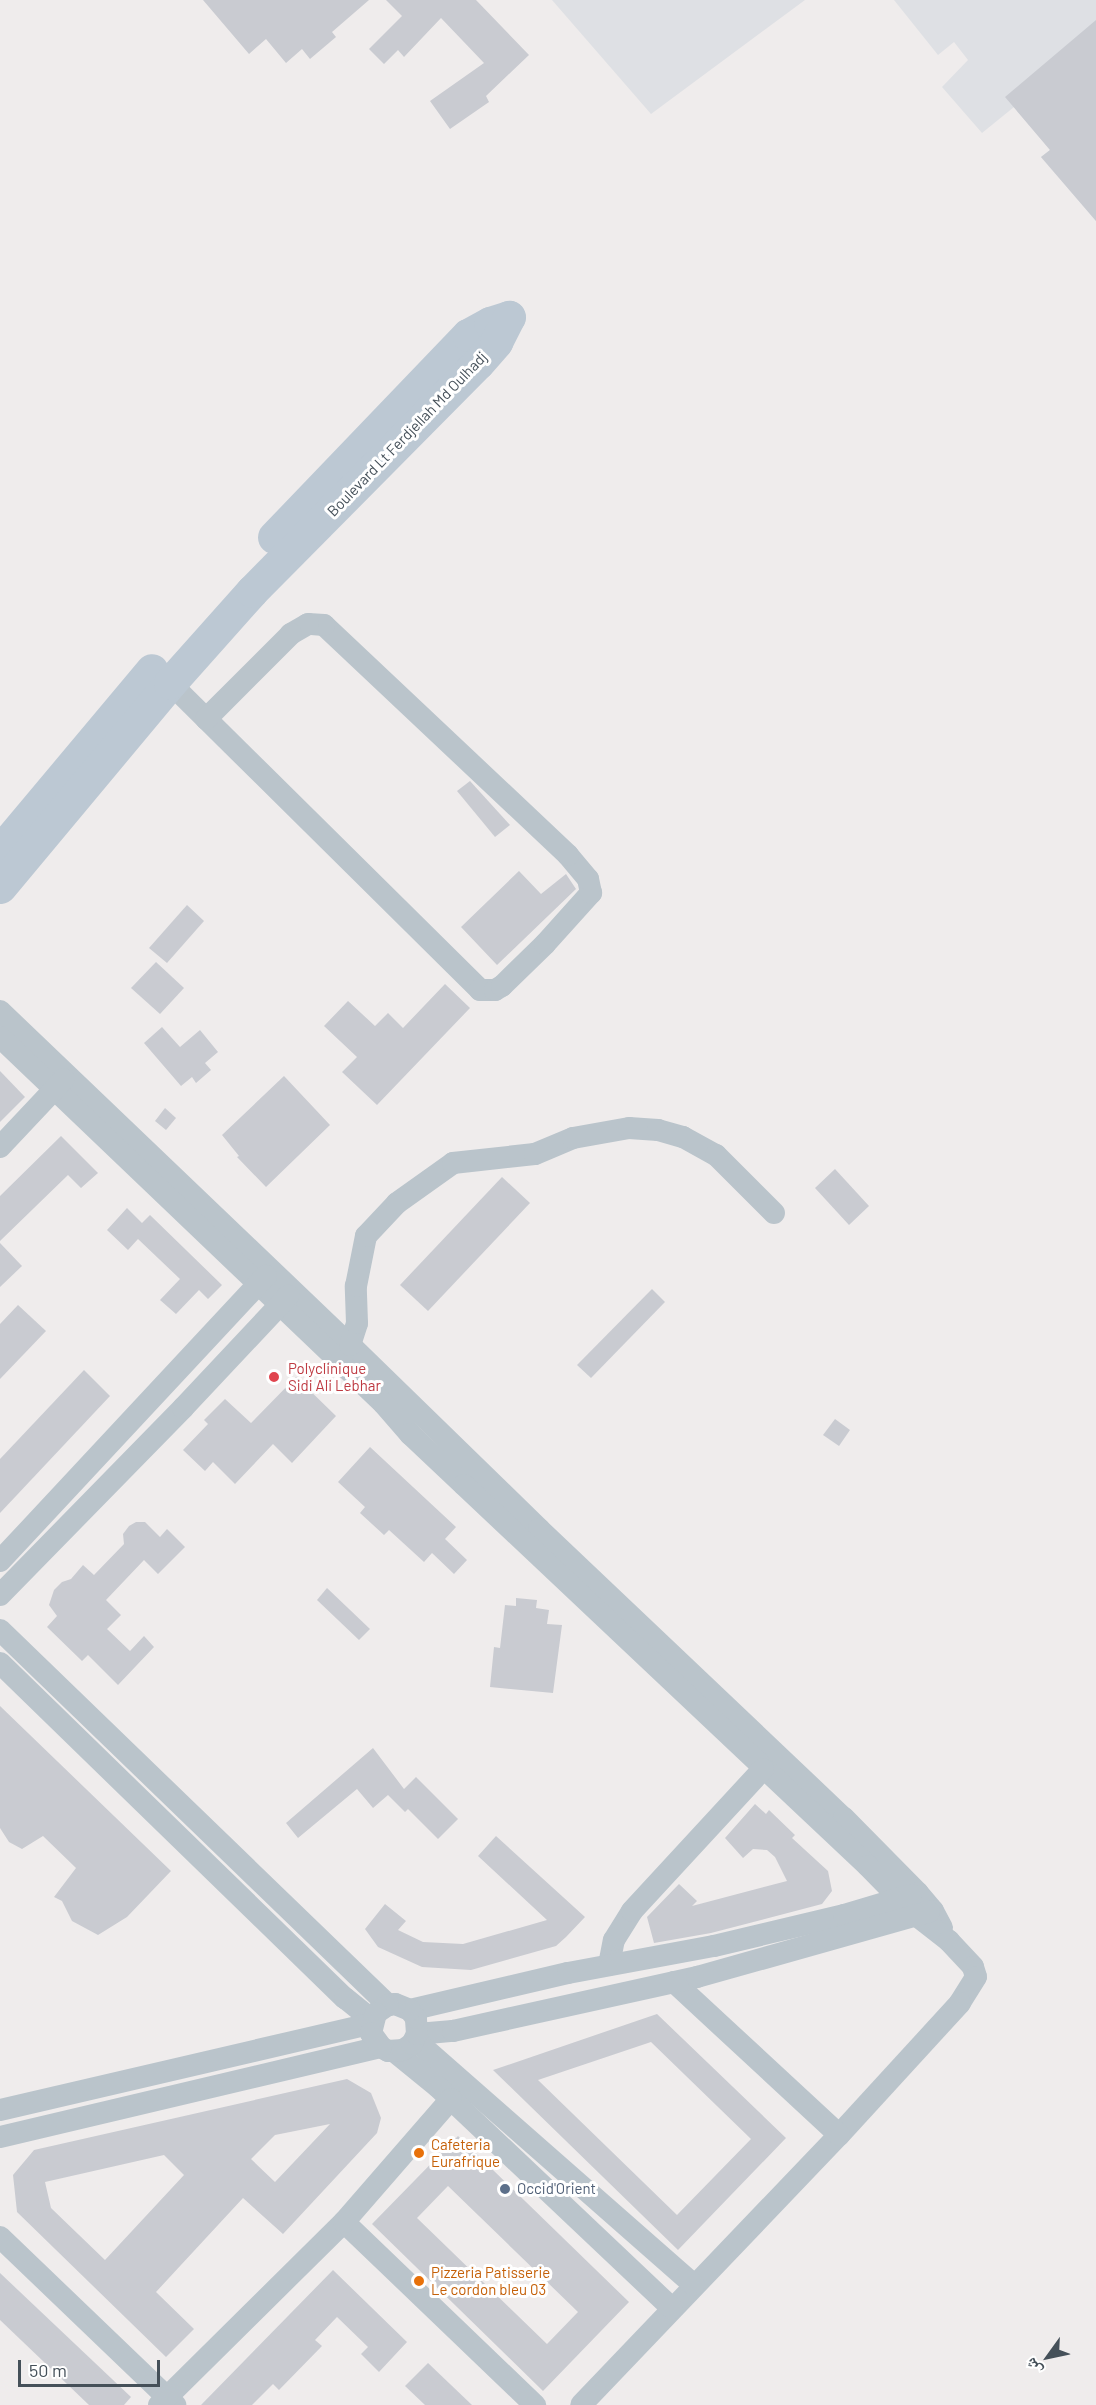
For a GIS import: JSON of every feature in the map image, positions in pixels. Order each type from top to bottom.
[{"type":"street","name":"Boulevard Lt Ferdjellah Md Oulhadj","points":[[0,851],[115,732],[207,624],[458,344],[478,328],[509,317],[496,342],[483,358],[252,591],[207,624],[170,683],[115,732],[0,887]]},
{"type":"street","points":[[170,683],[206,719],[480,990],[495,990],[502,986],[545,944],[591,893],[588,879],[568,855],[324,625],[308,624],[291,634],[206,719]]},
{"type":"street","points":[[0,1011],[61,1082],[286,1298],[763,1769],[917,1904]]},
{"type":"street","points":[[0,1037],[61,1082]]},
{"type":"street","points":[[0,1147],[61,1082]]},
{"type":"street","points":[[350,1344],[357,1323],[356,1286],[366,1236],[397,1203],[453,1163],[535,1155],[573,1138],[629,1128],[658,1130],[683,1137],[716,1155],[774,1213]]},
{"type":"street","points":[[0,1561],[265,1278]]},
{"type":"street","points":[[286,1298],[350,1344],[538,1529],[844,1818],[973,1967],[976,1977],[970,1989],[838,2135],[581,2405]]},
{"type":"street","points":[[0,1595],[183,1408],[286,1298]]},
{"type":"street","points":[[0,1630],[385,2014]]},
{"type":"street","points":[[0,1663],[345,1998],[385,2014],[416,2018],[416,2037],[694,2285]]},
{"type":"street","points":[[609,1965],[614,1940],[632,1911],[763,1769]]},
{"type":"street","points":[[0,2110],[385,2014],[609,1965],[714,1946],[844,1915],[917,1904]]},
{"type":"street","points":[[0,2138],[354,2056],[388,2050],[403,2050],[416,2037],[674,1982],[917,1904]]},
{"type":"street","points":[[674,1982],[838,2135]]},
{"type":"street","points":[[385,2014],[373,2038],[451,2099],[672,2308]]},
{"type":"street","points":[[0,2237],[167,2402],[344,2222],[451,2099]]},
{"type":"street","points":[[344,2222],[535,2405]]},
{"type":"shaded area","points":[[552,0],[805,0],[651,114]]},
{"type":"shaded area","points":[[894,0],[1096,0],[1096,221],[1041,157],[1050,150],[1014,107],[982,133],[942,87],[968,60],[954,42],[938,55]]},
{"type":"building","points":[[203,0],[369,0],[332,32],[336,37],[310,59],[302,49],[286,63],[266,39],[249,54]]},
{"type":"building","points":[[386,0],[476,0],[529,55],[486,96],[489,102],[450,129],[430,101],[484,63],[441,18],[404,57],[398,50],[384,64],[369,49],[402,16]]},
{"type":"building","points":[[1096,20],[1096,221],[1041,157],[1050,150],[1005,97]]},
{"type":"building","points":[[470,781],[510,825],[495,837],[457,791]]},
{"type":"building","points":[[519,871],[541,894],[566,874],[576,889],[497,965],[461,927]]},
{"type":"building","points":[[187,905],[204,921],[167,963],[149,948]]},
{"type":"building","points":[[156,962],[184,988],[160,1014],[131,988]]},
{"type":"building","points":[[445,984],[470,1008],[377,1105],[342,1072],[357,1057],[324,1026],[348,1001],[375,1026],[388,1013],[403,1028]]},
{"type":"building","points":[[162,1027],[180,1047],[200,1030],[218,1052],[205,1063],[211,1070],[196,1083],[192,1077],[181,1086],[144,1043]]},
{"type":"building","points":[[0,1071],[25,1097],[0,1122]]},
{"type":"building","points":[[284,1076],[330,1125],[266,1187],[237,1157],[239,1156],[222,1135]]},
{"type":"building","points":[[165,1108],[176,1118],[166,1130],[155,1121]]},
{"type":"building","points":[[61,1136],[98,1173],[81,1188],[68,1175],[0,1241],[0,1196]]},
{"type":"building","points":[[835,1169],[869,1206],[849,1225],[815,1188]]},
{"type":"building","points":[[502,1177],[530,1203],[428,1311],[400,1285]]},
{"type":"building","points":[[127,1208],[142,1223],[150,1215],[222,1285],[208,1299],[199,1290],[176,1314],[160,1300],[180,1279],[138,1239],[128,1250],[107,1230]]},
{"type":"building","points":[[0,1243],[22,1266],[0,1287]]},
{"type":"building","points":[[652,1289],[665,1302],[591,1378],[577,1365]]},
{"type":"building","points":[[18,1305],[46,1331],[0,1379],[0,1324]]},
{"type":"building","points":[[84,1370],[110,1396],[0,1513],[0,1459]]},
{"type":"building","points":[[296,1377],[336,1416],[292,1463],[273,1444],[235,1484],[213,1462],[205,1471],[183,1450],[208,1424],[204,1420],[225,1399],[251,1423]]},
{"type":"building","points":[[835,1419],[850,1430],[839,1446],[823,1435]]},
{"type":"building","points":[[370,1447],[456,1527],[445,1539],[467,1560],[454,1574],[432,1553],[424,1562],[389,1530],[384,1535],[360,1513],[365,1507],[338,1482]]},
{"type":"building","points":[[136,1522],[145,1522],[160,1537],[167,1529],[185,1547],[158,1574],[144,1560],[106,1600],[121,1615],[107,1629],[130,1651],[144,1636],[154,1647],[118,1685],[88,1655],[82,1661],[47,1627],[57,1616],[49,1605],[54,1590],[62,1582],[71,1579],[83,1565],[94,1575],[124,1544],[123,1534],[129,1526]]},
{"type":"building","points":[[327,1588],[370,1629],[359,1640],[317,1600]]},
{"type":"building","points":[[516,1598],[537,1600],[536,1608],[549,1610],[547,1624],[562,1625],[553,1693],[490,1687],[494,1647],[500,1648],[505,1605],[516,1606]]},
{"type":"building","points":[[0,1706],[171,1871],[127,1917],[98,1935],[72,1921],[62,1901],[54,1897],[76,1868],[43,1836],[22,1849],[9,1842],[0,1828]]},
{"type":"building","points":[[373,1748],[404,1789],[416,1777],[458,1819],[438,1839],[408,1809],[405,1812],[388,1795],[373,1808],[357,1789],[298,1838],[286,1823]]},
{"type":"building","points":[[755,1804],[766,1814],[769,1810],[795,1835],[792,1838],[828,1871],[832,1891],[822,1904],[711,1933],[654,1943],[647,1917],[679,1884],[697,1901],[692,1906],[787,1881],[775,1857],[767,1850],[753,1849],[743,1858],[725,1838]]},
{"type":"building","points":[[496,1836],[585,1917],[566,1937],[556,1946],[471,1970],[422,1967],[378,1947],[365,1929],[385,1904],[406,1921],[398,1930],[423,1942],[463,1944],[547,1920],[478,1856]]},
{"type":"building","points":[[657,2014],[786,2138],[678,2250],[493,2070]],"holes":[[[651,2042],[751,2139],[677,2215],[538,2080]]]},
{"type":"building","points":[[347,2079],[371,2093],[381,2118],[377,2133],[283,2234],[243,2198],[156,2292],[194,2329],[166,2357],[17,2212],[13,2175],[34,2150]],"holes":[[[330,2124],[275,2182],[251,2159],[275,2135]],[[164,2155],[184,2175],[105,2260],[51,2208],[45,2182]]]},
{"type":"building","points":[[458,2136],[629,2302],[543,2391],[372,2224]],"holes":[[[448,2186],[578,2312],[547,2344],[417,2218]]]},
{"type":"building","points":[[333,2270],[407,2342],[379,2372],[361,2354],[368,2347],[337,2317],[315,2340],[322,2346],[279,2390],[273,2384],[252,2405],[201,2405]]},
{"type":"building","points":[[0,2273],[131,2397],[124,2405],[89,2405],[0,2320]]},
{"type":"building","points":[[428,2363],[472,2405],[425,2405],[405,2386]]},
{"type":"place","name":"Polyclinique Sidi Ali Lebhar","points":[[274,1377]]},
{"type":"place","name":"Cafeteria Eurafrique","points":[[419,2153]]},
{"type":"place","name":"Occid'Orient","points":[[505,2189]]},
{"type":"place","name":"Pizzeria Patisserie Le cordon bleu 03","points":[[419,2281]]}]
